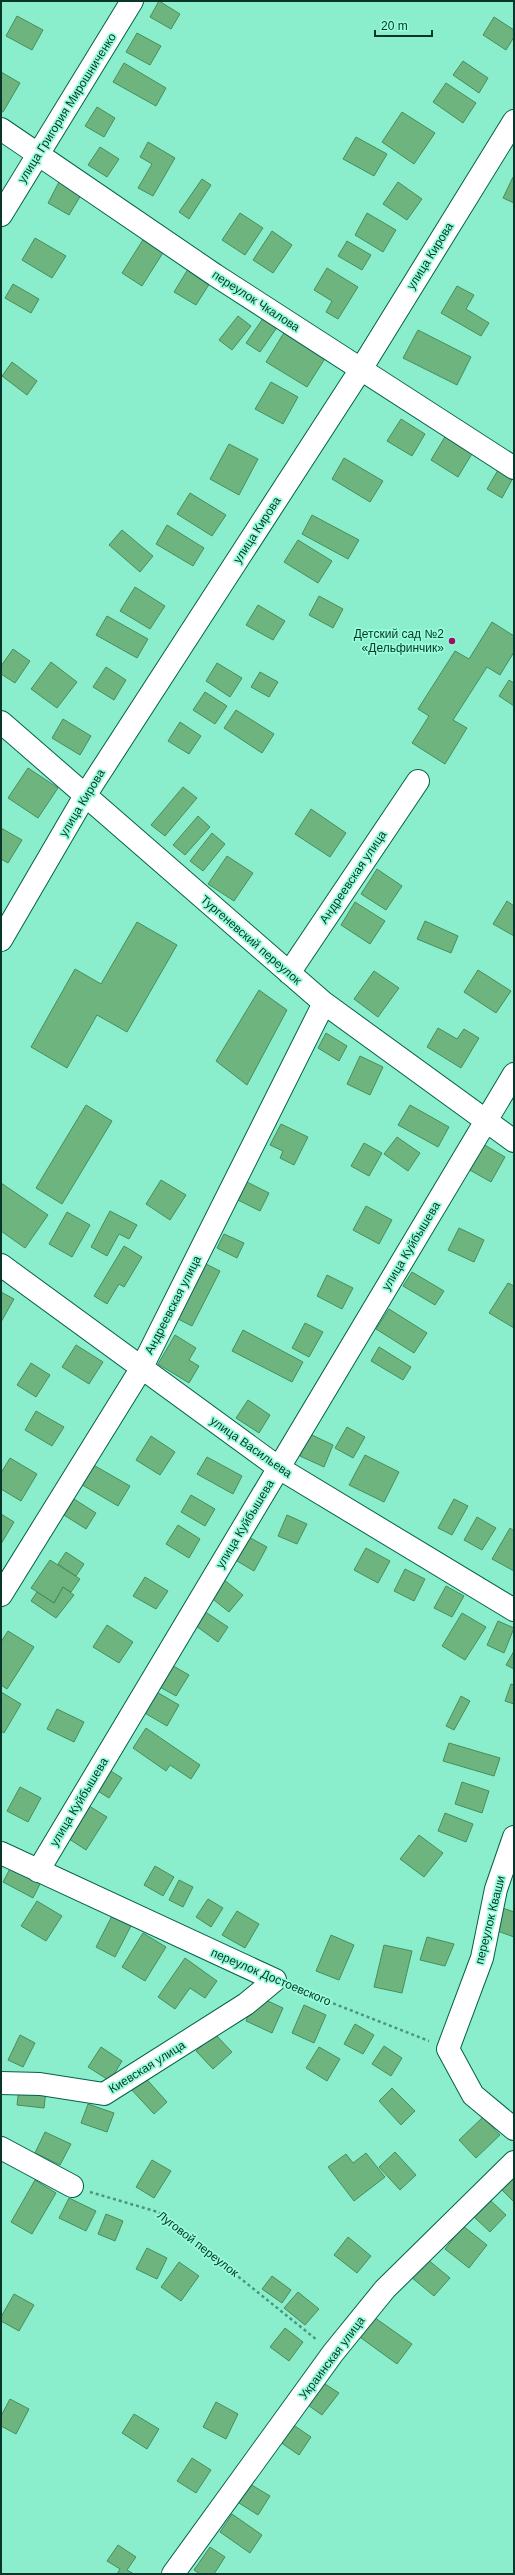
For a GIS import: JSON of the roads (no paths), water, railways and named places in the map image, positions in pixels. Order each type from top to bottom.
[{"type":"street","name":"улица Григория Мирошниченко","points":[[1,215],[132,1]]},
{"type":"street","name":"улица Кирова","points":[[1,940],[86,794],[361,369],[514,121]]},
{"type":"street","name":"переулок Чкалова","points":[[1,129],[215,275],[514,468]]},
{"type":"street","name":"Тургеневский переулок","points":[[1,722],[86,794],[324,1003],[487,1119],[514,1141]]},
{"type":"street","name":"Андреевская улица","points":[[289,973],[418,781]]},
{"type":"street","name":"Андреевская улица","points":[[1,1595],[141,1369],[324,1003]]},
{"type":"street","name":"улица Куйбышева","points":[[38,1871],[514,1074]]},
{"type":"street","name":"улица Васильева","points":[[1,1265],[141,1369],[279,1468],[514,1610]]},
{"type":"street","name":"переулок Кваши","points":[[514,1837],[496,1889],[482,1958],[448,2049],[473,2096],[514,2129]]},
{"type":"street","name":"переулок Достоевского","points":[[1,1853],[275,1980]]},
{"type":"street","name":"Киевская улица","points":[[1,2083],[40,2084],[104,2094],[246,2004],[275,1980]]},
{"type":"street","points":[[1,2148],[72,2186]]},
{"type":"street","name":"Украинская улица","points":[[173,2574],[333,2353],[385,2289],[514,2162]]},
{"type":"place","name":"Детский сад №2 «Дельфинчик»","points":[[452,641]]}]
